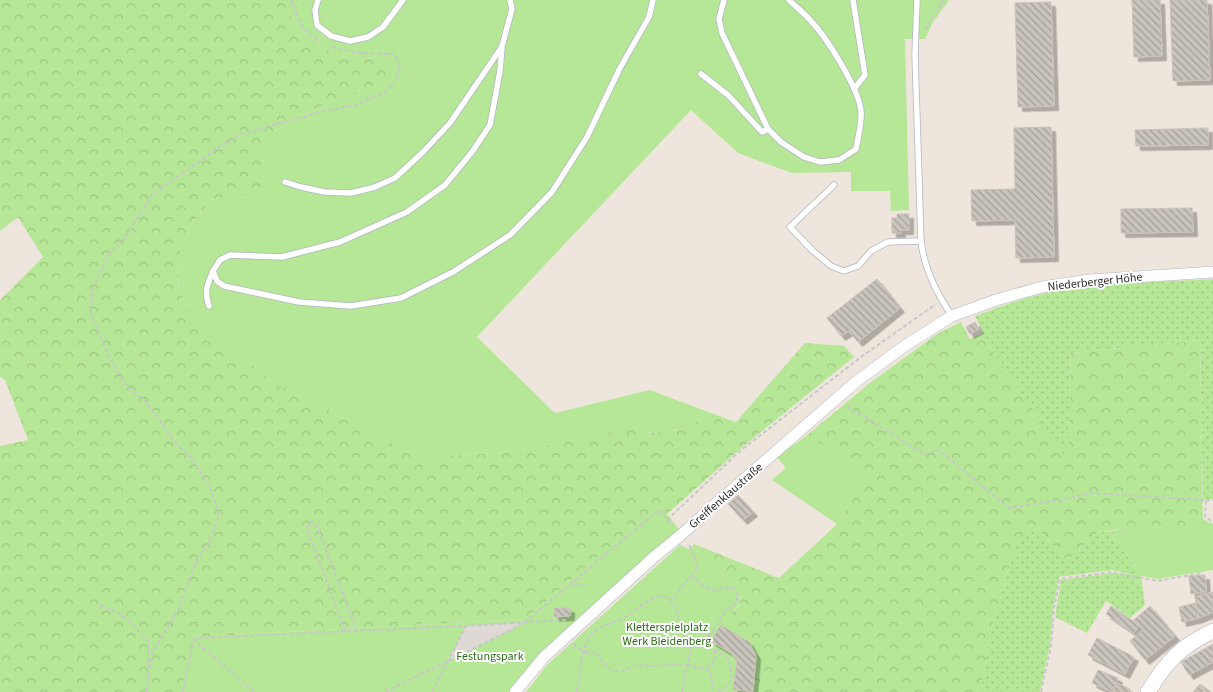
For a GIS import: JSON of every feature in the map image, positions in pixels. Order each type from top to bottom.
[{"type":"main road","points":[[1148,692],[1176,654],[1201,636],[1213,631]]},
{"type":"street","name":"Niederberger Höhe","points":[[952,316],[996,300],[1042,287],[1089,280],[1213,272]]},
{"type":"street","name":"Greiffenklaustraße","points":[[515,692],[544,657],[654,557],[857,381],[906,345],[952,316]]},
{"type":"lane","points":[[318,0],[315,10],[316,25],[331,36],[350,41],[368,37],[383,26],[403,0]]},
{"type":"lane","points":[[209,306],[206,297],[208,284],[220,260],[230,255],[282,257],[340,242],[407,212],[445,185],[472,152],[490,125],[500,71],[502,46],[512,9],[510,0]]},
{"type":"lane","points":[[213,271],[217,281],[224,286],[298,302],[351,306],[402,298],[454,272],[510,235],[552,192],[587,137],[620,68],[649,17],[653,0]]},
{"type":"lane","points":[[724,0],[719,18],[722,33],[768,129],[781,142],[804,157],[820,162],[839,160],[856,149],[861,110],[854,89],[833,51],[812,22],[794,2],[789,0]]},
{"type":"lane","points":[[853,0],[865,75],[854,89]]},
{"type":"lane","points":[[917,0],[915,56],[921,241],[923,254],[942,300],[952,316]]},
{"type":"lane","points":[[285,182],[325,192],[351,193],[375,187],[394,178],[423,152],[450,123],[502,46]]},
{"type":"lane","points":[[701,74],[728,95],[762,132],[768,129]]},
{"type":"lane","points":[[834,185],[790,227],[831,266],[844,270],[858,266],[870,251],[888,242],[921,241]]},
{"type":"path","points":[[925,31],[944,0]]},
{"type":"path","points":[[148,675],[153,652],[178,608],[196,562],[210,541],[219,516],[210,487],[193,460],[174,441],[144,400],[127,386],[111,361],[90,311],[93,288],[109,254],[124,239],[152,194],[217,148],[241,134],[324,112],[355,106],[385,92],[396,81]]},
{"type":"path","points":[[667,520],[740,451],[861,357],[942,300]]},
{"type":"path","points":[[820,389],[924,454],[939,450],[1010,508],[1091,493],[1213,500]]},
{"type":"path","points":[[1206,500],[1205,518],[1213,522]]},
{"type":"path","points":[[385,692],[525,622],[659,510],[692,549],[692,554],[698,568],[671,601]]},
{"type":"path","points":[[345,632],[307,528],[309,522],[316,524],[358,631]]},
{"type":"path","points":[[1041,692],[1051,646],[1054,608],[1060,579],[1112,572],[1157,581],[1202,574]]},
{"type":"path","points":[[691,576],[708,589],[714,591],[730,587],[737,594],[736,603],[727,609],[707,639]]},
{"type":"path","points":[[570,584],[586,584]]},
{"type":"path","points":[[576,692],[580,666],[588,638],[597,628],[628,616],[644,603],[661,595],[667,597],[676,608],[685,640],[691,647]]},
{"type":"path","points":[[99,605],[120,614],[148,640],[147,692]]},
{"type":"path","points":[[194,639],[565,620]]},
{"type":"path","points":[[432,692],[466,626]]},
{"type":"path","points":[[683,630],[695,627],[702,632],[706,630],[709,632],[708,646]]},
{"type":"path","points":[[574,638],[576,647],[588,655]]},
{"type":"path","points":[[183,692],[194,639]]},
{"type":"path","points":[[194,639],[254,692]]},
{"type":"path","points":[[584,652],[596,652],[610,669],[615,671],[621,671],[637,664],[646,667],[683,664],[706,669],[711,673],[715,692],[724,690],[729,684],[732,674],[728,658],[708,646],[691,647]]},
{"type":"path","points":[[682,692],[691,647]]},
{"type":"path","points":[[706,669],[715,661],[716,650]]},
{"type":"green space","points":[[0,0],[308,0],[290,15],[302,30],[335,55],[355,60],[381,57],[394,65],[389,76],[378,86],[319,107],[262,138],[267,166],[258,193],[213,199],[193,221],[177,259],[179,292],[199,323],[278,385],[325,407],[354,425],[418,458],[504,452],[598,437],[629,423],[647,433],[682,430],[711,413],[736,422],[805,343],[844,346],[854,357],[746,444],[667,514],[659,506],[524,619],[193,637],[182,692],[0,692],[0,446],[28,440],[5,380],[0,377],[0,300],[43,257],[18,217],[0,231]]},
{"type":"green space","points":[[308,0],[949,0],[932,24],[925,39],[905,39],[909,210],[891,211],[890,191],[851,191],[851,172],[792,173],[738,153],[691,110],[477,337],[555,413],[650,390],[711,413],[682,430],[646,433],[629,423],[598,437],[504,452],[418,458],[354,425],[325,407],[278,385],[199,323],[179,292],[177,259],[193,221],[213,199],[258,192],[267,166],[262,138],[319,107],[378,86],[381,57],[355,60],[335,55],[302,30],[289,14],[304,5]]},
{"type":"green space","points":[[1213,279],[1213,499],[1203,499],[1200,340],[1071,353],[1067,460],[981,334],[983,332],[975,316],[1025,298],[1056,291],[1115,284]]},
{"type":"green space","points":[[961,322],[970,339],[981,334],[1067,459],[1071,353],[1200,340],[1203,524],[1196,526],[1125,528],[1097,533],[1067,561],[1037,528],[1016,543],[991,631],[982,692],[752,692],[755,656],[749,642],[724,626],[727,618],[739,606],[741,599],[739,590],[692,546],[694,544],[779,578],[837,524],[870,471],[806,436],[870,383],[937,334]]},
{"type":"green space","points":[[806,436],[870,471],[837,524],[772,480],[786,468],[777,457]]},
{"type":"green space","name":"Festungspark","points":[[660,505],[679,529],[585,614],[510,692],[182,692],[192,637],[524,619]]},
{"type":"green space","points":[[1203,519],[1213,524],[1213,570],[1157,579],[1141,576],[1112,531],[1125,528],[1203,524]]},
{"type":"green space","points":[[1037,528],[1067,561],[1097,533],[1112,531],[1141,576],[1145,605],[1130,618],[1106,601],[1087,633],[1055,617],[1061,580],[1113,573],[1133,575],[1112,570],[1059,577],[1053,609],[1050,645],[1040,692],[982,692],[991,631],[1016,543]]},
{"type":"green space","name":"Kletterspielplatz Werk Bleidenberg","points":[[680,545],[688,549],[692,546],[739,590],[740,601],[734,610],[756,656],[752,692],[526,692],[547,665]]},
{"type":"shaded area","points":[[525,622],[511,630],[447,662],[466,626]]},
{"type":"building","points":[[1132,0],[1160,0],[1162,56],[1134,57]]},
{"type":"building","points":[[1170,0],[1207,0],[1210,80],[1173,81]]},
{"type":"building","points":[[1051,2],[1054,106],[1018,107],[1015,3]]},
{"type":"building","points":[[1051,127],[1054,257],[1016,258],[1015,220],[972,221],[971,190],[1015,189],[1014,128]]},
{"type":"building","points":[[1208,128],[1208,145],[1136,146],[1135,130]]},
{"type":"building","points":[[1192,208],[1193,232],[1121,233],[1121,209]]},
{"type":"building","points":[[897,214],[909,214],[909,230],[901,230],[901,233],[892,233],[892,218],[897,218]]},
{"type":"building","points":[[877,279],[900,308],[858,342],[849,331],[841,336],[827,318]]},
{"type":"building","points":[[975,322],[979,329],[970,334],[966,327]]},
{"type":"building","points":[[738,495],[753,512],[743,520],[728,504]]},
{"type":"building","points":[[1205,575],[1206,592],[1191,594],[1189,576]]},
{"type":"building","points":[[1213,592],[1213,612],[1199,618],[1195,597]]},
{"type":"building","points":[[1196,603],[1199,618],[1182,622],[1179,607]]},
{"type":"building","points":[[1111,606],[1139,625],[1134,633],[1106,614]]},
{"type":"building","points":[[1150,606],[1175,636],[1145,660],[1130,641],[1143,630],[1134,620]]},
{"type":"building","points":[[554,608],[570,608],[570,616],[554,617]]},
{"type":"building","points":[[721,625],[749,642],[756,656],[753,691],[733,690],[737,662],[732,654],[711,641]]},
{"type":"building","points":[[1097,638],[1134,657],[1125,674],[1088,655]]},
{"type":"building","points":[[1213,644],[1213,662],[1189,675],[1181,662]]},
{"type":"building","points":[[1098,670],[1118,678],[1112,692],[1092,683]]},
{"type":"building","points":[[1117,683],[1130,689],[1128,692],[1113,692]]},
{"type":"building","points":[[1200,684],[1211,692],[1193,692]]}]
